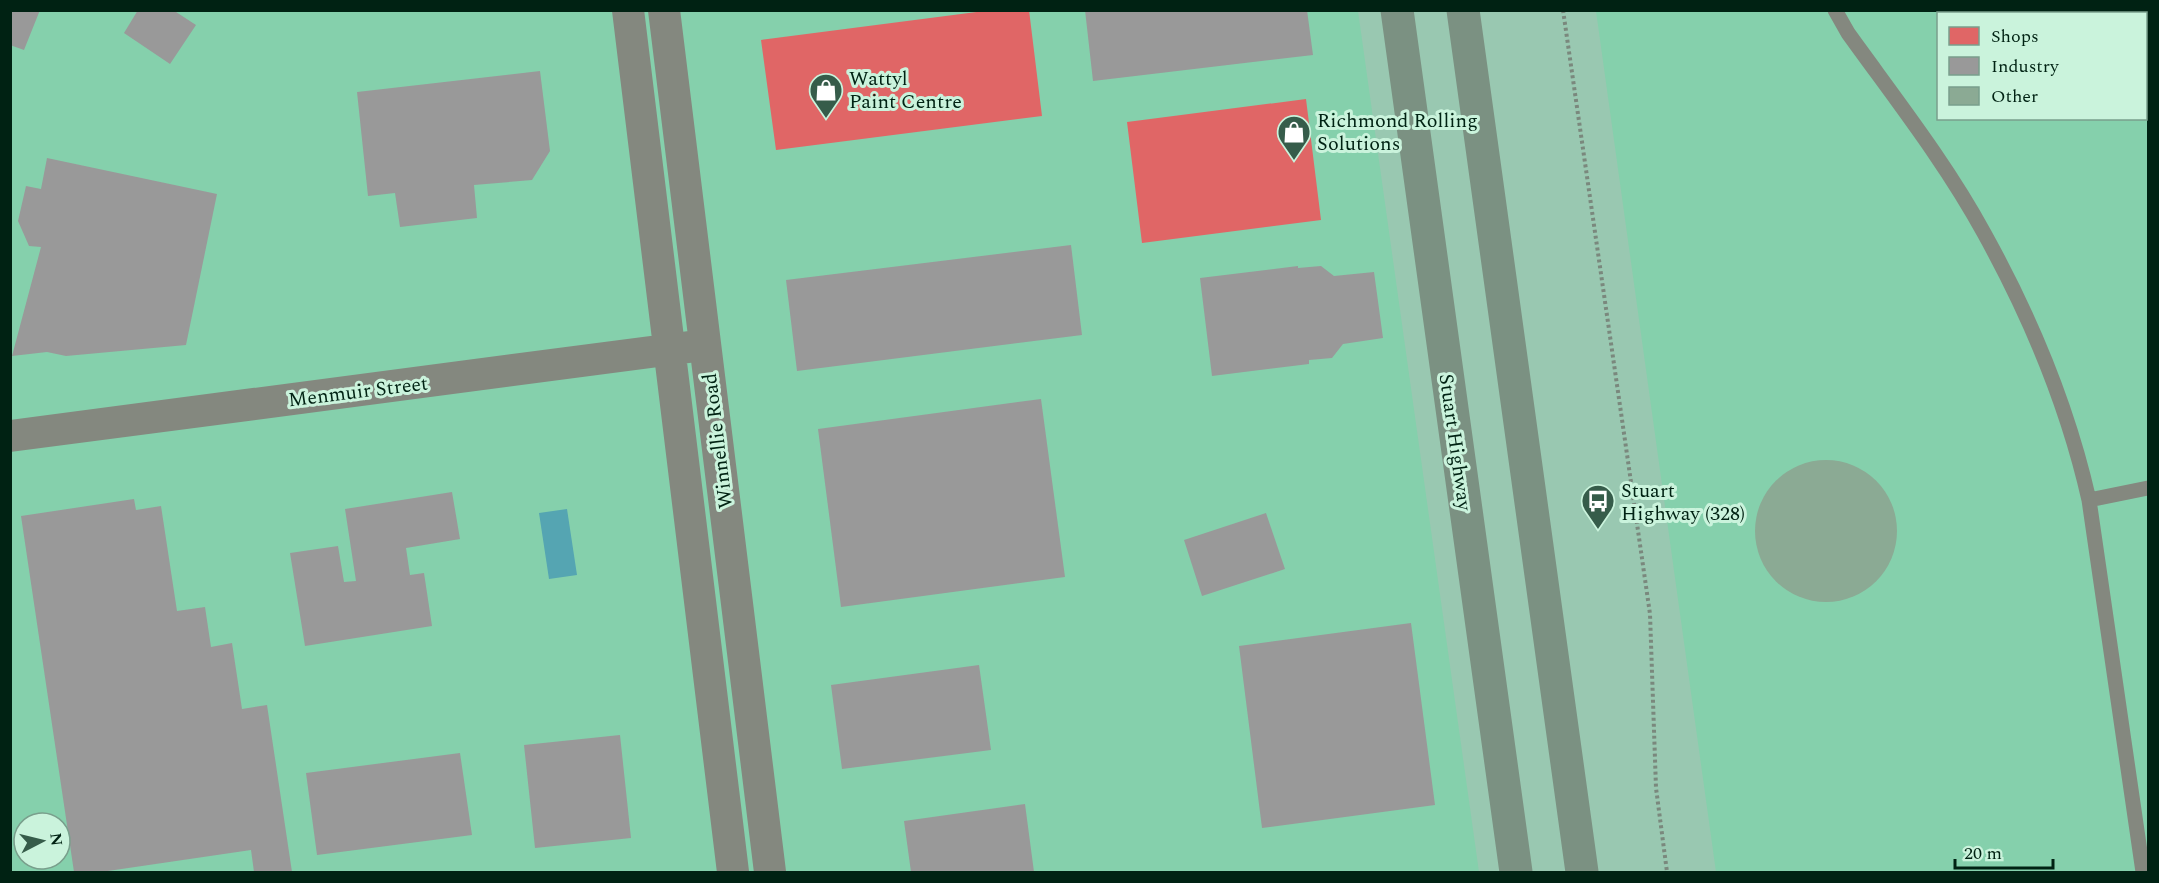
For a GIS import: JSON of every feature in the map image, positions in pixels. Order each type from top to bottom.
[{"type":"highway","name":"Stuart Highway","points":[[1397,10],[1516,873]]},
{"type":"highway","points":[[1463,10],[1582,873]]},
{"type":"street","name":"Winnellie Road","points":[[628,10],[733,873]]},
{"type":"street","name":"Winnellie Road","points":[[664,10],[770,873]]},
{"type":"street","name":"Menmuir Street","points":[[10,436],[705,345]]},
{"type":"lane","points":[[1835,10],[1848,33],[1952,181],[1983,231],[2013,288],[2068,422],[2089,500],[2143,873]]},
{"type":"lane","points":[[2089,500],[2148,489]]},
{"type":"path","points":[[1563,10],[1650,614],[1656,788],[1667,873]]},
{"type":"shaded area","points":[[10,11],[1358,11],[1479,872],[11,872]]},
{"type":"shaded area","points":[[1596,11],[2148,11],[2148,872],[1716,872]]},
{"type":"water","points":[[567,509],[577,575],[549,579],[539,513]]},
{"type":"building: Shops","points":[[992,10],[1029,10],[1042,116],[776,150],[761,40]]},
{"type":"building: Shops","points":[[1306,99],[1321,220],[1142,243],[1127,122]]},
{"type":"building: Industry","points":[[10,10],[40,10],[24,50],[10,45]]},
{"type":"building: Industry","points":[[138,10],[173,10],[196,25],[170,64],[124,33]]},
{"type":"building: Industry","points":[[1085,10],[1307,10],[1313,55],[1093,81]]},
{"type":"building: Industry","points":[[540,71],[550,151],[532,180],[474,185],[477,218],[400,227],[395,193],[368,196],[357,92]]},
{"type":"building: Industry","points":[[47,158],[217,194],[186,345],[66,356],[47,352],[12,356],[41,247],[29,246],[18,221],[26,186],[41,189]]},
{"type":"building: Industry","points":[[1071,245],[1082,335],[797,371],[786,280]]},
{"type":"building: Industry","points":[[1298,266],[1298,268],[1321,266],[1334,276],[1374,272],[1383,338],[1343,344],[1332,358],[1309,360],[1309,364],[1212,376],[1200,278]]},
{"type":"building: Industry","points":[[1041,399],[1065,577],[841,607],[818,429]]},
{"type":"building: Industry","points":[[452,492],[460,539],[406,548],[410,575],[424,573],[432,626],[305,646],[290,553],[338,546],[344,582],[356,581],[345,509]]},
{"type":"building: Industry","points":[[134,499],[136,510],[161,506],[177,611],[205,607],[211,647],[232,643],[242,709],[267,705],[292,872],[254,872],[251,850],[101,872],[74,872],[72,811],[65,811],[21,516]]},
{"type":"building: Industry","points":[[1266,513],[1285,569],[1202,596],[1184,540]]},
{"type":"building: Industry","points":[[1411,623],[1435,805],[1262,828],[1239,646]]},
{"type":"building: Industry","points":[[979,665],[991,750],[842,769],[831,685]]},
{"type":"building: Industry","points":[[620,735],[631,838],[535,848],[524,745]]},
{"type":"building: Industry","points":[[460,753],[472,835],[317,855],[306,773]]},
{"type":"building: Industry","points":[[1025,804],[1034,872],[911,872],[904,821]]},
{"type":"building: Other","points":[[1826,460],[1853,466],[1876,481],[1891,504],[1897,531],[1891,558],[1876,581],[1853,596],[1826,602],[1799,596],[1776,581],[1761,558],[1755,531],[1761,504],[1776,481],[1799,466]]},
{"type":"place","name":"Wattyl Paint Centre","points":[[826,119]]},
{"type":"place","name":"Richmond Rolling Solutions","points":[[1294,161]]},
{"type":"place","name":"Stuart Highway (328)","points":[[1598,530]]}]
